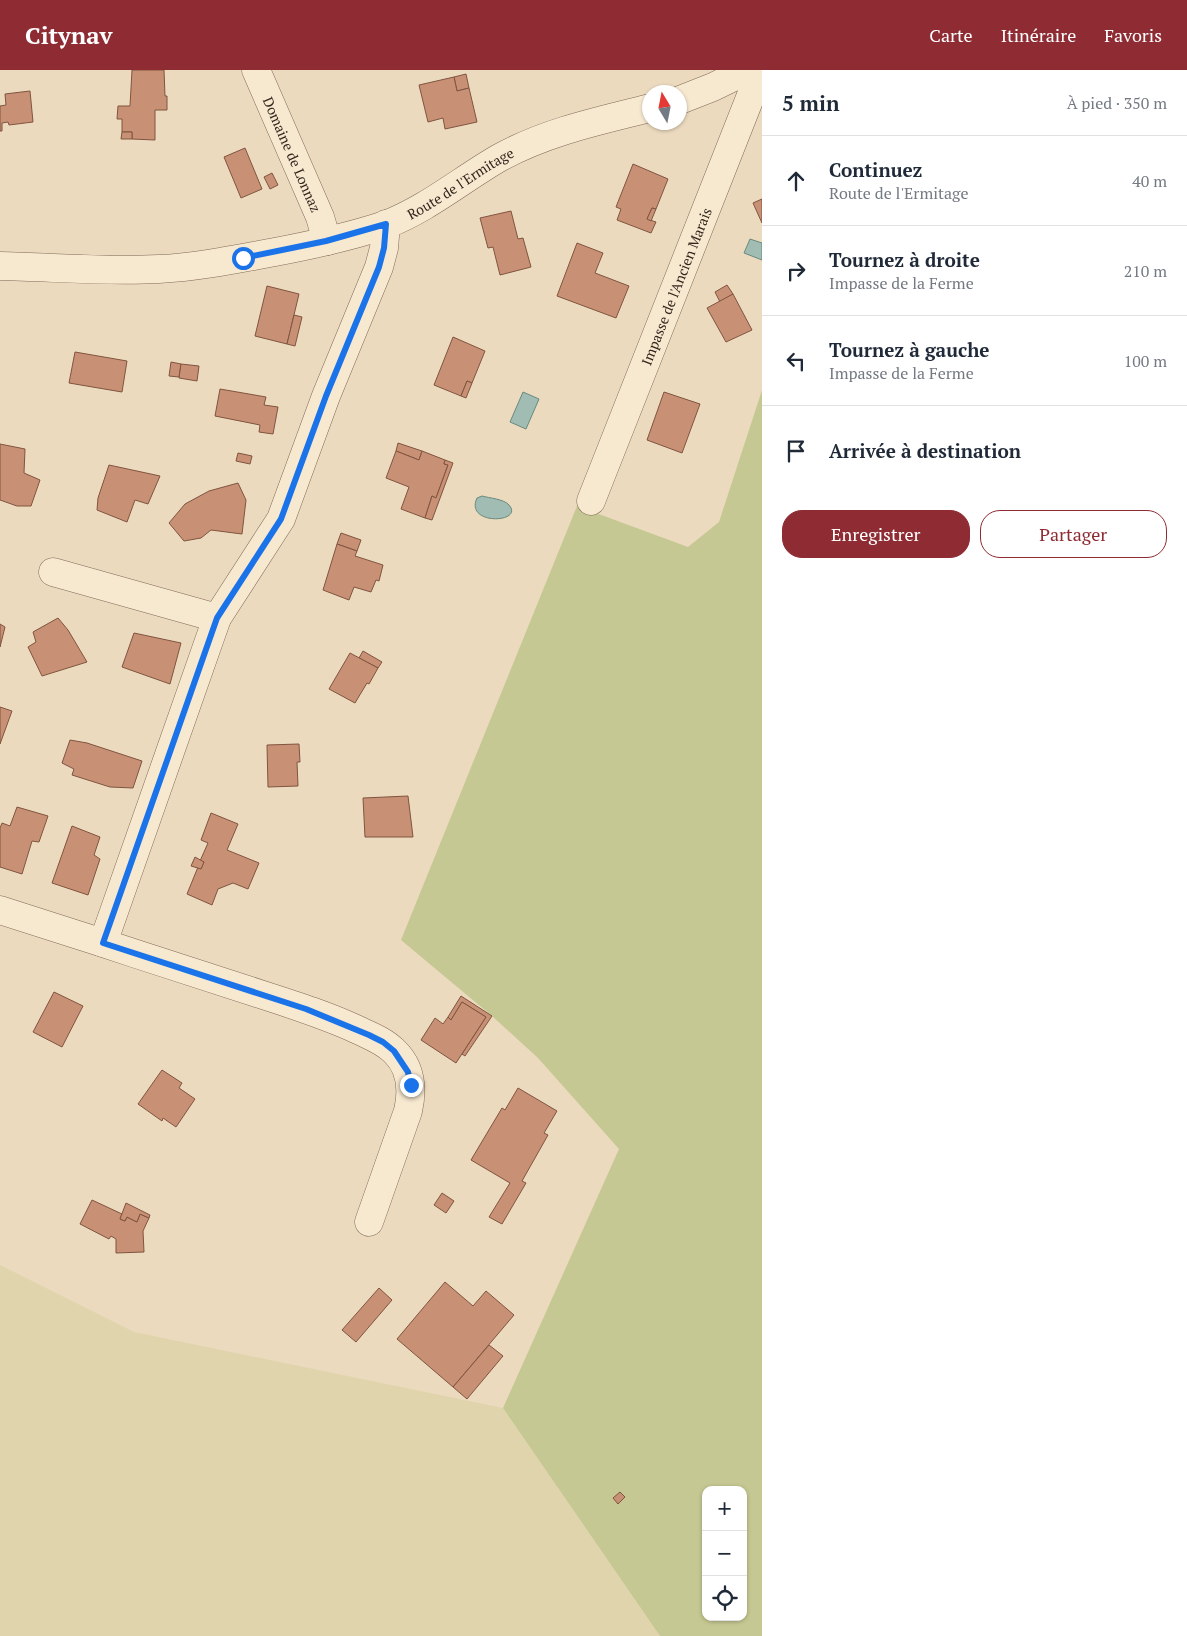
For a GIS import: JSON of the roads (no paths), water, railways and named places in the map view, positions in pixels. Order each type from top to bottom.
[{"type":"street","name":"Domaine de Lonnaz","points":[[256,70],[320,217],[326,241]]},
{"type":"street","points":[[687,97],[713,88],[748,70]]},
{"type":"street","name":"Impasse de l'Ancien Marais","points":[[591,501],[761,70]]},
{"type":"street","name":"Route de l'Ermitage","points":[[0,266],[157,269],[243,258],[326,241],[386,224],[423,206],[499,158],[519,148],[570,129],[642,110]]},
{"type":"street","points":[[103,943],[217,618],[281,519],[326,396],[379,267],[384,248],[386,224]]},
{"type":"street","points":[[53,572],[217,618]]},
{"type":"street","points":[[0,910],[326,1016],[383,1042],[394,1051],[408,1072],[411,1085],[411,1099],[369,1222]]},
{"type":"water","points":[[750,239],[762,243],[762,260],[744,253]]},
{"type":"water","points":[[523,392],[539,399],[526,429],[510,422]]},
{"type":"water","points":[[482,496],[504,501],[512,511],[509,515],[502,518],[486,517],[479,513],[475,507],[477,498]]}]
